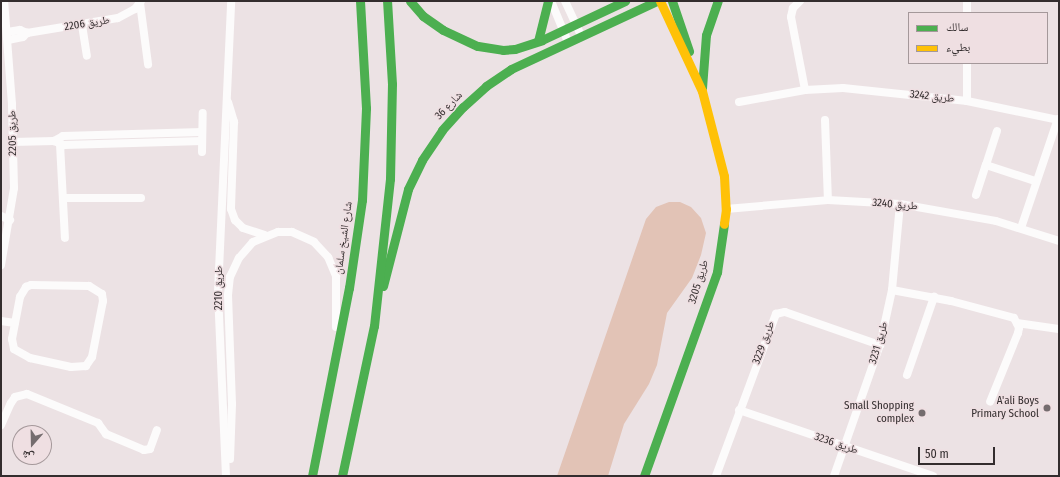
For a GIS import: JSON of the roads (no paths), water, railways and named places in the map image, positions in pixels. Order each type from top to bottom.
[{"type":"street","name":"طريق 2205","points":[[1,265],[10,220],[14,188],[13,142],[4,1]]},
{"type":"street","name":"طريق 2210","points":[[227,476],[218,292],[231,1]]},
{"type":"street","name":"شارع الشيخ سلمان","points":[[312,476],[336,360],[362,200],[366,108],[360,1]]},
{"type":"street","points":[[342,476],[374,326],[390,179],[392,84],[387,1]]},
{"type":"street","points":[[410,1],[433,24],[478,46],[509,49],[538,41],[624,1]]},
{"type":"street","points":[[538,41],[548,1]]},
{"type":"street","points":[[551,1],[568,42]]},
{"type":"street","points":[[565,1],[581,35]]},
{"type":"street","points":[[659,1],[692,66]]},
{"type":"street","name":"شارع 36","points":[[374,326],[408,189],[422,160],[442,130],[486,86],[511,69],[581,35],[659,1]]},
{"type":"street","points":[[672,1],[688,44],[692,66]]},
{"type":"street","points":[[702,91],[706,35],[718,1]]},
{"type":"street","points":[[800,1],[793,8],[791,16],[806,90]]},
{"type":"street","points":[[967,1],[967,12]]},
{"type":"street","name":"طريق 2206","points":[[7,36],[20,30],[27,34],[118,18],[130,12],[141,2]]},
{"type":"street","points":[[141,2],[148,64]]},
{"type":"street","points":[[82,25],[87,56]]},
{"type":"street","points":[[967,64],[967,101]]},
{"type":"street","name":"طريق 3205","points":[[644,476],[717,272],[726,209],[724,176],[702,91],[692,66]]},
{"type":"street","name":"طريق 3242","points":[[739,102],[806,90],[843,88],[967,101],[1058,119],[1035,181],[1021,228]]},
{"type":"street","name":"طريق 2210","points":[[227,100],[234,122],[231,209],[235,220],[243,228],[265,235]]},
{"type":"street","points":[[202,152],[203,114]]},
{"type":"street","points":[[825,120],[828,200]]},
{"type":"street","points":[[976,195],[997,131]]},
{"type":"street","points":[[65,238],[63,198],[57,143],[63,136],[202,132]]},
{"type":"street","points":[[171,133],[171,142]]},
{"type":"street","points":[[130,134],[131,143]]},
{"type":"street","points":[[100,135],[100,144]]},
{"type":"street","points":[[13,142],[100,144],[202,141]]},
{"type":"street","points":[[986,165],[1035,181]]},
{"type":"street","points":[[63,198],[141,198]]},
{"type":"street","name":"طريق 3240","points":[[726,209],[828,200],[900,204],[972,216],[1021,228],[1059,241]]},
{"type":"street","name":"طريق 3231","points":[[834,476],[880,345],[892,290],[900,204]]},
{"type":"street","points":[[1,216],[10,220]]},
{"type":"street","name":"طريق 2210","points":[[227,476],[232,424],[228,295],[230,277],[239,258],[253,242],[265,235],[278,232],[305,236],[328,257],[338,286],[336,360]]},
{"type":"street","points":[[31,285],[89,286],[102,294],[103,301],[92,357],[86,366],[71,367],[19,354],[12,344],[15,323],[20,297],[26,287],[31,285]]},
{"type":"street","points":[[892,290],[934,297],[1009,316],[1017,323],[1059,329]]},
{"type":"street","points":[[907,375],[934,297]]},
{"type":"street","name":"طريق 3229","points":[[716,476],[774,316],[778,312],[785,312],[880,345]]},
{"type":"street","points":[[1,321],[15,323]]},
{"type":"street","points":[[990,402],[1018,333],[1017,323]]},
{"type":"street","points":[[1,424],[10,402],[15,398],[27,394],[98,423],[106,434],[144,450],[150,449],[157,430]]},
{"type":"street","name":"طريق 3236","points":[[739,410],[928,475]]},
{"type":"place","name":"A'ali Boys Primary School","points":[[1047,408]]},
{"type":"place","name":"Small Shopping complex","points":[[922,413]]}]
